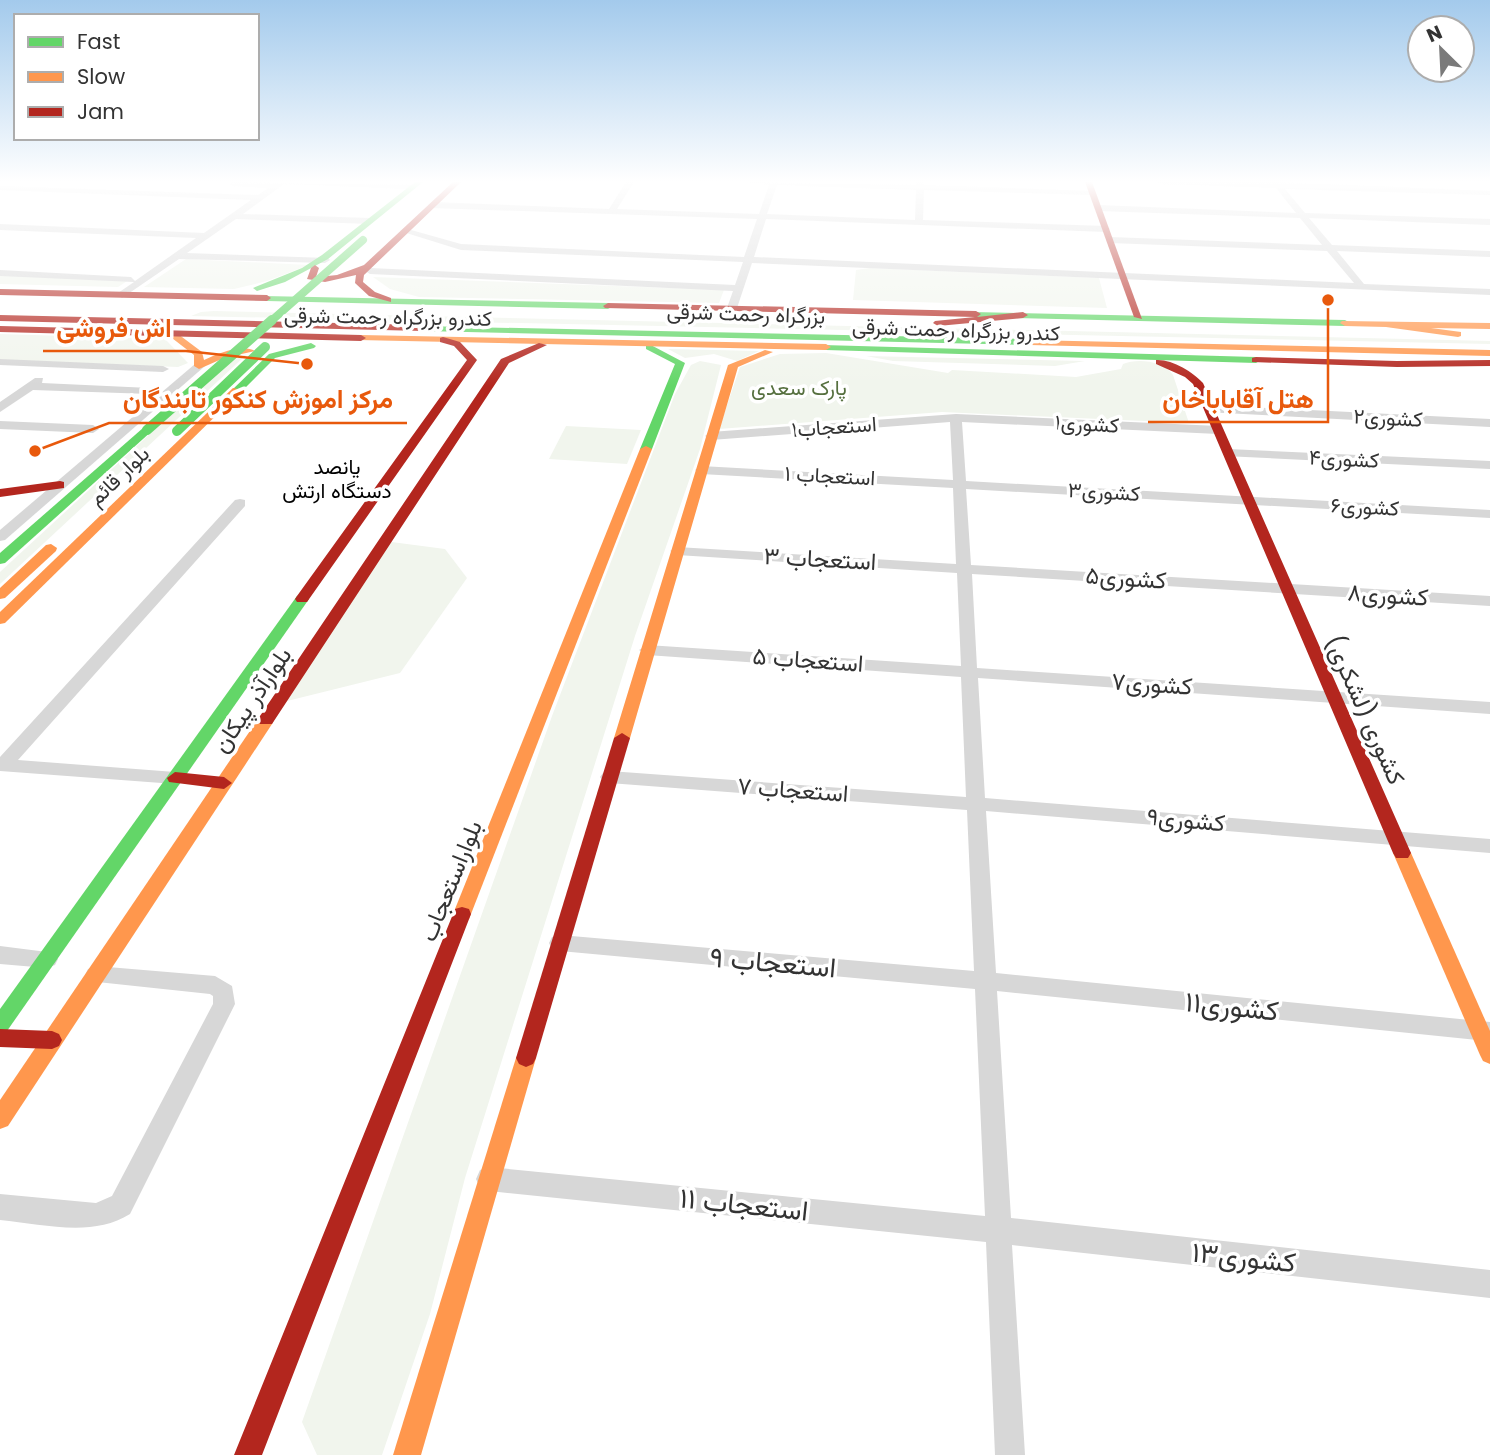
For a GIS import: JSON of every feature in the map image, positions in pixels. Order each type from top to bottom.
[{"type":"main road","points":[[215,296],[284,283],[320,264],[336,250]]},
{"type":"main road","points":[[0,560],[147,430],[360,250]]},
{"type":"main road","points":[[0,595],[177,431],[362,250]]},
{"type":"main road","points":[[386,250],[358,278],[362,288],[394,302]]},
{"type":"main road","points":[[1114,250],[1139,317]]},
{"type":"main road","points":[[320,264],[311,279],[327,281],[367,270]]},
{"type":"main road","name":"کندرو بزرگراه رحمت شرقی","points":[[0,292],[1023,315]]},
{"type":"main road","name":"بزرگراه رحمت شرقی","points":[[0,303],[1490,335]]},
{"type":"main road","points":[[436,303],[526,314]]},
{"type":"main road","points":[[159,320],[176,307]]},
{"type":"main road","points":[[931,323],[1023,315],[1490,326]]},
{"type":"main road","name":"بزرگراه رحمت شرقی","points":[[0,318],[1490,353]]},
{"type":"main road","points":[[1390,325],[1461,335]]},
{"type":"main road","name":"کندرو بزرگراه رحمت شرقی","points":[[0,329],[347,338],[566,340],[1254,360],[1490,363]]},
{"type":"main road","points":[[171,333],[199,354],[199,366],[222,355],[250,351],[260,354],[263,365]]},
{"type":"main road","name":"بلوار قائم","points":[[0,620],[272,356],[347,338]]},
{"type":"main road","points":[[435,339],[457,344],[472,360],[490,357],[505,361],[531,349],[566,340]]},
{"type":"main road","points":[[928,340],[1021,353]]},
{"type":"main road","points":[[642,343],[680,363],[706,358],[719,359],[733,365],[782,347]]},
{"type":"main road","points":[[1145,356],[1182,371],[1198,383],[1225,368],[1254,360]]},
{"type":"main road","name":"بلوارآذر پیکان","points":[[0,1025],[472,360]]},
{"type":"main road","name":"بلوارآذر پیکان","points":[[0,1119],[505,361]]},
{"type":"main road","name":"بلواراستعجاب","points":[[253,1451],[680,363]]},
{"type":"main road","points":[[407,1455],[733,365]]},
{"type":"main road","name":"کشوری (لشکری)","points":[[1198,383],[1395,837],[1485,1030],[1490,1055]]},
{"type":"main road","points":[[410,449],[446,449]]},
{"type":"main road","points":[[0,494],[60,485]]},
{"type":"main road","points":[[276,636],[321,636]]},
{"type":"main road","points":[[175,778],[224,783]]},
{"type":"main road","points":[[0,1038],[52,1040]]},
{"type":"street","points":[[122,295],[186,250]]},
{"type":"street","points":[[541,250],[1490,292]]},
{"type":"street","points":[[732,308],[752,250]]},
{"type":"street","points":[[1331,250],[1361,286]]},
{"type":"street","points":[[1380,250],[1490,254]]},
{"type":"street","points":[[177,256],[320,264]]},
{"type":"street","points":[[367,270],[739,288]]},
{"type":"street","points":[[0,273],[131,280]]},
{"type":"street","points":[[0,362],[163,369]]},
{"type":"street","points":[[0,408],[59,366]]},
{"type":"street","points":[[0,537],[199,366]]},
{"type":"street","points":[[31,386],[150,391]]},
{"type":"street","points":[[0,397],[14,398]]},
{"type":"street","name":"کشوری۲","points":[[1209,409],[1490,423]]},
{"type":"street","points":[[956,418],[1010,1455]]},
{"type":"street","name":"استعجاب۱","points":[[711,436],[956,418]]},
{"type":"street","name":"۱کشوری","points":[[956,418],[1218,430]]},
{"type":"street","points":[[0,425],[93,429]]},
{"type":"street","name":"کشوری۴","points":[[1228,453],[1490,465]]},
{"type":"street","name":"استعجاب ۱","points":[[701,470],[960,483]]},
{"type":"street","name":"۳کشوری","points":[[960,483],[1249,500]]},
{"type":"street","name":"کشوری۶","points":[[1249,500],[1486,514]]},
{"type":"street","points":[[1,765],[240,503]]},
{"type":"street","name":"استعجاب ۳","points":[[677,551],[964,567]]},
{"type":"street","name":"۵کشوری","points":[[964,567],[1287,588]]},
{"type":"street","name":"۸کشوری","points":[[1287,588],[1490,601]]},
{"type":"street","name":"استعجاب ۵","points":[[647,650],[970,671]]},
{"type":"street","name":"۷کشوری","points":[[970,671],[1490,708]]},
{"type":"street","points":[[1,765],[175,778]]},
{"type":"street","name":"استعجاب ۷","points":[[609,777],[976,804]]},
{"type":"street","name":"۹کشوری","points":[[976,804],[1490,846]]},
{"type":"street","name":"استعجاب ۹","points":[[560,943],[985,981]]},
{"type":"street","points":[[0,955],[47,959]]},
{"type":"street","points":[[0,1207],[96,1216],[121,1205],[224,1004],[224,992],[215,985],[96,975]]},
{"type":"street","name":"۱۱کشوری","points":[[985,981],[1485,1030]]},
{"type":"street","name":"استعجاب ۱۱","points":[[489,1179],[998,1230]]},
{"type":"street","name":"۱۳کشوری","points":[[998,1230],[1490,1284]]},
{"type":"green space","points":[[186,259],[309,265],[267,281],[234,289],[144,287]]},
{"type":"green space","points":[[870,268],[1099,278],[1107,308],[853,300],[856,270]]},
{"type":"green space","points":[[0,275],[127,281],[118,287],[0,284]]},
{"type":"green space","points":[[373,277],[724,290],[719,303],[419,297],[390,289]]},
{"type":"green space","points":[[214,311],[1490,341],[1490,344],[191,316]]},
{"type":"green space","points":[[0,334],[165,339],[188,363],[178,367],[0,360]]},
{"type":"green space","points":[[668,349],[759,351],[737,361],[714,354],[685,358]]},
{"type":"green space","name":"پارک سعدی","points":[[826,353],[948,373],[952,370],[1076,377],[1121,369],[1123,364],[1129,362],[1150,362],[1169,370],[1173,375],[1189,423],[942,412],[719,429],[740,367],[780,354]]},
{"type":"green space","points":[[247,354],[0,584],[0,572],[203,385],[216,368]]},
{"type":"green space","points":[[866,356],[1085,361],[1055,366],[893,361]]},
{"type":"green space","points":[[700,361],[721,365],[700,449],[635,636],[465,1178],[430,1314],[382,1455],[317,1455],[302,1422],[552,716],[675,394],[691,365]]},
{"type":"green space","points":[[566,426],[641,430],[627,464],[549,459]]},
{"type":"green space","points":[[384,541],[445,549],[467,578],[400,673],[279,703]]},
{"type":"traffic: fast","points":[[257,288],[305,269],[335,250]]},
{"type":"traffic: fast","points":[[147,430],[352,250]]},
{"type":"traffic: fast","points":[[267,298],[608,306]]},
{"type":"traffic: fast","points":[[976,314],[1345,323]]},
{"type":"traffic: fast","points":[[424,328],[1030,342]]},
{"type":"traffic: fast","points":[[237,390],[272,356],[311,346]]},
{"type":"traffic: fast","points":[[177,431],[265,347]]},
{"type":"traffic: fast","points":[[646,449],[680,363],[649,347]]},
{"type":"traffic: fast","points":[[826,347],[1256,360]]},
{"type":"traffic: fast","points":[[0,560],[147,430]]},
{"type":"traffic: fast","points":[[0,1025],[302,599]]},
{"type":"traffic: slow","points":[[1345,323],[1490,326]]},
{"type":"traffic: slow","points":[[1390,325],[1458,334]]},
{"type":"traffic: slow","points":[[171,333],[199,354],[199,366],[222,355],[250,351]]},
{"type":"traffic: slow","points":[[361,338],[826,347]]},
{"type":"traffic: slow","points":[[1030,342],[1490,353]]},
{"type":"traffic: slow","points":[[622,738],[733,365],[768,352]]},
{"type":"traffic: slow","points":[[0,620],[237,390]]},
{"type":"traffic: slow","points":[[462,914],[646,449]]},
{"type":"traffic: slow","points":[[0,595],[51,548]]},
{"type":"traffic: slow","points":[[0,1119],[266,720]]},
{"type":"traffic: slow","points":[[1402,853],[1490,1055]]},
{"type":"traffic: slow","points":[[407,1455],[526,1058]]},
{"type":"traffic: jam","points":[[385,250],[360,274],[359,283],[372,294],[388,300]]},
{"type":"traffic: jam","points":[[1114,250],[1139,317]]},
{"type":"traffic: jam","points":[[315,268],[311,279],[318,280],[339,278],[364,268]]},
{"type":"traffic: jam","points":[[0,292],[267,298]]},
{"type":"traffic: jam","points":[[608,306],[976,314]]},
{"type":"traffic: jam","points":[[938,323],[1023,315]]},
{"type":"traffic: jam","points":[[0,318],[424,328]]},
{"type":"traffic: jam","points":[[0,329],[361,338]]},
{"type":"traffic: jam","points":[[302,599],[472,360],[457,344],[443,340]]},
{"type":"traffic: jam","points":[[266,720],[505,361],[542,345]]},
{"type":"traffic: jam","points":[[1256,360],[1397,364],[1490,363]]},
{"type":"traffic: jam","points":[[1160,362],[1189,375],[1198,383],[1402,853]]},
{"type":"traffic: jam","points":[[0,493],[60,485]]},
{"type":"traffic: jam","points":[[526,1058],[622,738]]},
{"type":"traffic: jam","points":[[175,778],[224,783]]},
{"type":"traffic: jam","points":[[248,1455],[462,914]]},
{"type":"traffic: jam","points":[[0,1038],[52,1040]]},
{"type":"place","name":"هتل آقاباباخان","points":[[1328,300]]},
{"type":"place","name":"اش فروشی","points":[[307,364]]},
{"type":"place","name":"مرکز اموزش کنکور تابندگان","points":[[35,451]]},
{"type":"district","name":"پانصد دستگاه ارتش","points":[[337,479]]}]
